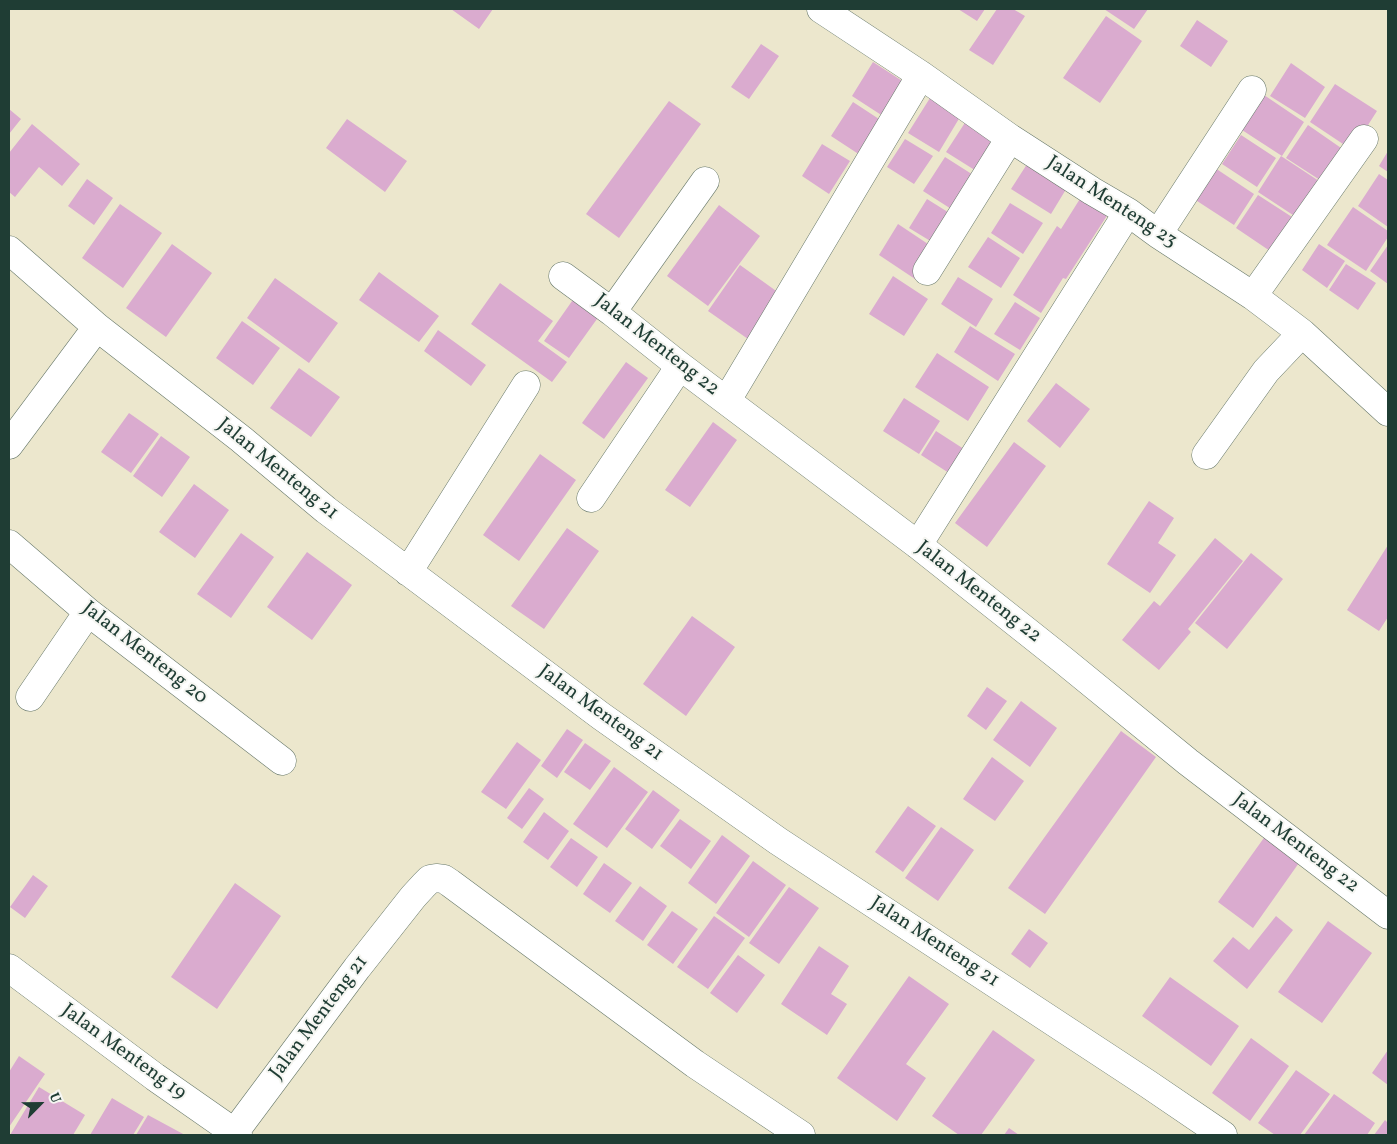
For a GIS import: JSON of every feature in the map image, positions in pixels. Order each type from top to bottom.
[{"type":"street","name":"Jalan Menteng 23","points":[[822,9],[921,75],[1010,138],[1128,212],[1158,234],[1253,296],[1302,333],[1388,412]]},
{"type":"street","points":[[727,400],[921,75]]},
{"type":"street","points":[[1158,234],[1252,90]]},
{"type":"street","points":[[927,271],[1010,138]]},
{"type":"street","points":[[1253,296],[1364,139]]},
{"type":"street","points":[[612,312],[705,181]]},
{"type":"street","points":[[918,545],[1128,212]]},
{"type":"street","name":"Jalan Menteng 21","points":[[9,250],[97,327],[241,440],[326,510],[601,716],[778,841],[1224,1135]]},
{"type":"street","name":"Jalan Menteng 22","points":[[563,276],[918,545],[1078,671],[1188,762],[1388,915]]},
{"type":"street","points":[[9,445],[97,327]]},
{"type":"street","points":[[1206,454],[1266,371],[1302,333]]},
{"type":"street","points":[[591,498],[680,366]]},
{"type":"street","points":[[408,572],[526,385]]},
{"type":"street","name":"Jalan Menteng 20","points":[[9,544],[88,612],[282,760]]},
{"type":"street","points":[[30,697],[88,612]]},
{"type":"street","name":"Jalan Menteng 21","points":[[236,1134],[357,968],[407,904],[430,879],[436,878],[444,879],[450,883],[695,1064],[801,1135]]},
{"type":"street","name":"Jalan Menteng 19","points":[[9,968],[25,982],[116,1049],[236,1134]]},
{"type":"building","points":[[451,9],[493,9],[479,29]]},
{"type":"building","points":[[958,9],[985,9],[977,21]]},
{"type":"building","points":[[997,9],[1013,9],[1025,16],[993,65],[969,50]]},
{"type":"building","points":[[1104,9],[1148,9],[1134,29]]},
{"type":"building","points":[[1106,16],[1142,41],[1100,103],[1063,78]]},
{"type":"building","points":[[1197,20],[1228,41],[1211,67],[1180,46]]},
{"type":"building","points":[[761,44],[779,56],[749,99],[731,87]]},
{"type":"building","points":[[873,62],[910,86],[889,120],[852,96]]},
{"type":"building","points":[[1291,63],[1325,87],[1305,118],[1270,96]]},
{"type":"building","points":[[1335,84],[1377,111],[1352,150],[1310,122]]},
{"type":"building","points":[[1264,95],[1304,122],[1282,156],[1242,130]]},
{"type":"building","points":[[930,98],[960,117],[939,152],[908,133]]},
{"type":"building","points":[[669,101],[701,124],[619,238],[586,214]]},
{"type":"building","points":[[853,102],[882,121],[860,155],[831,136]]},
{"type":"building","points":[[9,109],[21,119],[9,134]]},
{"type":"building","points":[[968,118],[1002,140],[981,174],[946,152]]},
{"type":"building","points":[[347,119],[407,161],[385,192],[326,148]]},
{"type":"building","points":[[32,124],[80,164],[62,186],[39,167],[15,197],[9,192],[9,153]]},
{"type":"building","points":[[1308,125],[1344,150],[1323,182],[1286,158]]},
{"type":"building","points":[[1241,135],[1276,158],[1257,187],[1222,164]]},
{"type":"building","points":[[905,139],[933,156],[914,184],[887,167]]},
{"type":"building","points":[[822,144],[850,161],[829,194],[802,176]]},
{"type":"building","points":[[1388,151],[1388,172],[1379,166]]},
{"type":"building","points":[[1281,156],[1322,183],[1299,219],[1258,192]]},
{"type":"building","points":[[945,157],[978,178],[956,212],[923,191]]},
{"type":"building","points":[[1029,161],[1068,186],[1051,214],[1011,189]]},
{"type":"building","points":[[1215,168],[1254,194],[1234,225],[1194,199]]},
{"type":"building","points":[[1379,174],[1388,180],[1388,227],[1358,206]]},
{"type":"building","points":[[87,179],[113,198],[94,225],[68,206]]},
{"type":"building","points":[[1083,194],[1110,211],[1066,279],[1063,278],[1041,313],[1013,295],[1057,226],[1061,229]]},
{"type":"building","points":[[1258,195],[1292,217],[1270,251],[1236,228]]},
{"type":"building","points":[[927,199],[951,214],[932,242],[909,228]]},
{"type":"building","points":[[1010,203],[1043,223],[1023,254],[991,233]]},
{"type":"building","points":[[120,204],[162,233],[123,288],[82,258]]},
{"type":"building","points":[[719,205],[760,236],[708,306],[667,276]]},
{"type":"building","points":[[1353,207],[1388,231],[1388,237],[1366,271],[1327,245]]},
{"type":"building","points":[[898,224],[937,250],[918,281],[879,255]]},
{"type":"building","points":[[988,237],[1020,258],[1001,288],[968,267]]},
{"type":"building","points":[[172,244],[212,273],[166,337],[126,308]]},
{"type":"building","points":[[1319,244],[1345,261],[1327,288],[1302,270]]},
{"type":"building","points":[[1388,245],[1388,284],[1370,271]]},
{"type":"building","points":[[1346,264],[1376,283],[1358,310],[1329,290]]},
{"type":"building","points":[[740,265],[779,293],[748,339],[708,311]]},
{"type":"building","points":[[379,272],[439,316],[419,342],[359,300]]},
{"type":"building","points":[[893,276],[928,299],[904,336],[869,314]]},
{"type":"building","points":[[958,277],[993,299],[976,327],[941,304]]},
{"type":"building","points":[[275,278],[338,323],[309,363],[247,318]]},
{"type":"building","points":[[500,283],[553,321],[538,341],[567,362],[552,382],[471,324]]},
{"type":"building","points":[[577,294],[602,312],[569,358],[544,341]]},
{"type":"building","points":[[1015,302],[1040,318],[1020,350],[994,334]]},
{"type":"building","points":[[242,321],[280,348],[253,385],[216,358]]},
{"type":"building","points":[[970,326],[1015,354],[998,381],[954,352]]},
{"type":"building","points":[[438,330],[486,365],[471,386],[424,351]]},
{"type":"building","points":[[937,353],[989,387],[968,421],[915,387]]},
{"type":"building","points":[[626,362],[648,378],[604,439],[582,423]]},
{"type":"building","points":[[299,368],[340,397],[311,437],[270,408]]},
{"type":"building","points":[[1056,383],[1090,409],[1060,448],[1027,421]]},
{"type":"building","points":[[904,398],[940,421],[919,454],[883,431]]},
{"type":"building","points":[[129,413],[159,434],[131,473],[101,452]]},
{"type":"building","points":[[713,422],[737,440],[690,507],[665,490]]},
{"type":"building","points":[[936,431],[967,451],[952,475],[921,455]]},
{"type":"building","points":[[161,436],[190,457],[162,497],[133,476]]},
{"type":"building","points":[[1014,442],[1046,466],[987,547],[955,523]]},
{"type":"building","points":[[540,454],[576,480],[519,561],[483,535]]},
{"type":"building","points":[[194,484],[229,510],[195,558],[159,532]]},
{"type":"building","points":[[1149,501],[1174,518],[1158,543],[1176,555],[1150,593],[1107,564]]},
{"type":"building","points":[[567,528],[599,551],[544,629],[511,606]]},
{"type":"building","points":[[241,533],[274,557],[231,618],[197,594]]},
{"type":"building","points":[[1215,538],[1243,561],[1188,629],[1191,632],[1159,670],[1122,640],[1154,601],[1160,606]]},
{"type":"building","points":[[1388,545],[1388,617],[1379,631],[1347,610]]},
{"type":"building","points":[[307,552],[352,585],[312,640],[267,607]]},
{"type":"building","points":[[1251,553],[1283,579],[1227,649],[1195,623]]},
{"type":"building","points":[[692,616],[735,647],[686,716],[643,684]]},
{"type":"building","points":[[987,687],[1007,701],[986,730],[967,716]]},
{"type":"building","points":[[1021,701],[1057,728],[1030,767],[993,740]]},
{"type":"building","points":[[567,729],[583,740],[557,778],[541,766]]},
{"type":"building","points":[[1121,731],[1156,757],[1045,914],[1008,888]]},
{"type":"building","points":[[517,742],[541,760],[506,809],[481,792]]},
{"type":"building","points":[[585,743],[611,761],[590,790],[564,772]]},
{"type":"building","points":[[992,757],[1024,781],[995,821],[963,799]]},
{"type":"building","points":[[614,767],[648,792],[607,848],[573,824]]},
{"type":"building","points":[[529,788],[544,799],[522,829],[507,818]]},
{"type":"building","points":[[653,790],[680,810],[652,849],[625,829]]},
{"type":"building","points":[[908,806],[936,826],[903,872],[875,852]]},
{"type":"building","points":[[544,812],[569,831],[548,860],[523,842]]},
{"type":"building","points":[[680,819],[711,841],[691,869],[660,846]]},
{"type":"building","points":[[941,827],[974,850],[938,901],[905,878]]},
{"type":"building","points":[[722,835],[750,856],[716,904],[688,883]]},
{"type":"building","points":[[1266,835],[1301,860],[1253,928],[1218,902]]},
{"type":"building","points":[[571,838],[598,857],[577,887],[550,867]]},
{"type":"building","points":[[753,861],[786,885],[749,937],[716,913]]},
{"type":"building","points":[[604,863],[632,883],[610,913],[583,894]]},
{"type":"building","points":[[33,875],[48,886],[25,918],[10,907]]},
{"type":"building","points":[[235,883],[281,916],[217,1009],[171,977]]},
{"type":"building","points":[[640,886],[667,906],[643,941],[615,921]]},
{"type":"building","points":[[789,887],[819,908],[779,964],[749,943]]},
{"type":"building","points":[[672,911],[698,929],[673,964],[647,945]]},
{"type":"building","points":[[714,916],[745,938],[708,989],[677,967]]},
{"type":"building","points":[[1276,916],[1293,930],[1247,989],[1213,961],[1233,937],[1249,950]]},
{"type":"building","points":[[1328,921],[1372,953],[1322,1023],[1278,992]]},
{"type":"building","points":[[1029,929],[1048,943],[1030,968],[1011,954]]},
{"type":"building","points":[[819,946],[849,966],[831,994],[847,1004],[827,1035],[781,1004]]},
{"type":"building","points":[[738,955],[765,975],[737,1013],[710,993]]},
{"type":"building","points":[[909,976],[949,1004],[906,1064],[926,1078],[897,1121],[837,1078]]},
{"type":"building","points":[[1170,977],[1239,1026],[1211,1066],[1142,1016]]},
{"type":"building","points":[[993,1030],[1035,1060],[981,1135],[959,1135],[932,1116]]},
{"type":"building","points":[[1251,1038],[1289,1066],[1250,1121],[1212,1093]]},
{"type":"building","points":[[1388,1050],[1388,1085],[1372,1073]]},
{"type":"building","points":[[19,1056],[45,1074],[9,1127],[9,1072]]},
{"type":"building","points":[[1296,1070],[1330,1094],[1300,1135],[1275,1135],[1258,1123]]},
{"type":"building","points":[[39,1087],[85,1115],[73,1135],[10,1135]]},
{"type":"building","points":[[1334,1094],[1375,1123],[1367,1135],[1304,1135]]},
{"type":"building","points":[[112,1098],[144,1117],[133,1135],[90,1135]]},
{"type":"building","points":[[148,1115],[185,1135],[136,1135]]},
{"type":"building","points":[[1385,1120],[1388,1123],[1388,1135],[1374,1135]]},
{"type":"building","points":[[1009,1128],[1019,1135],[1004,1135]]}]
